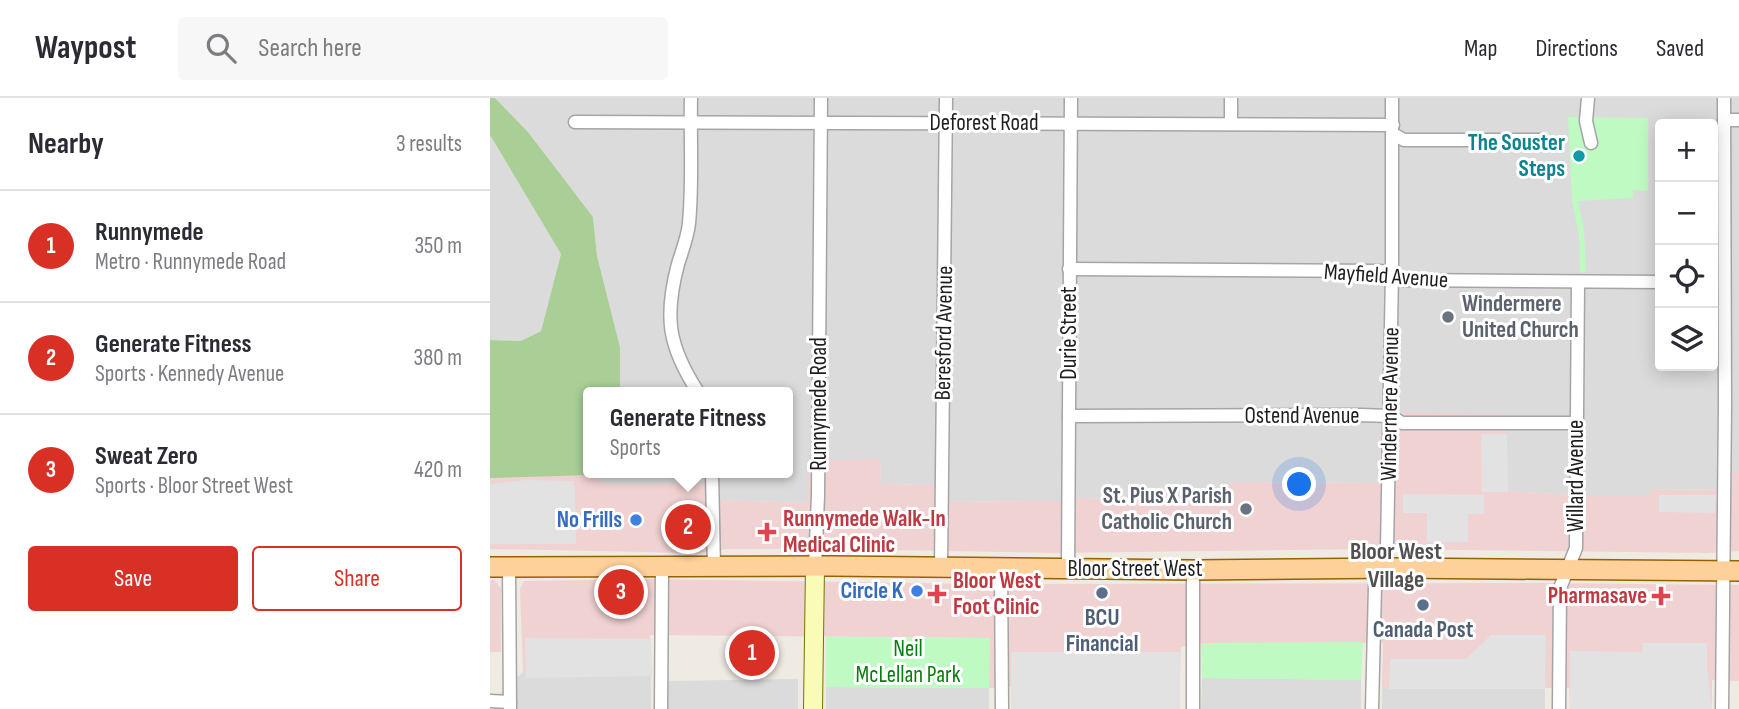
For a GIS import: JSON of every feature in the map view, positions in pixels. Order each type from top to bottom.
[{"type":"main road","name":"Bloor Street West","points":[[500,566],[1731,571]]},
{"type":"street","points":[[691,98],[689,224],[670,308],[671,337],[675,352],[695,387]]},
{"type":"street","name":"Runnymede Road","points":[[813,709],[821,98]]},
{"type":"street","name":"Beresford Avenue","points":[[942,567],[946,98]]},
{"type":"street","name":"Durie Street","points":[[1068,569],[1071,98]]},
{"type":"street","points":[[1231,98],[1231,124]]},
{"type":"street","name":"Windermere Avenue","points":[[1372,709],[1375,586],[1387,549],[1392,98]]},
{"type":"street","points":[[1588,98],[1586,121],[1591,143]]},
{"type":"street","points":[[1723,709],[1731,571],[1718,282],[1724,256],[1724,98]]},
{"type":"street","points":[[1724,120],[1739,120]]},
{"type":"street","name":"Deforest Road","points":[[575,122],[1231,124],[1393,129],[1404,140],[1542,140]]},
{"type":"street","points":[[1724,256],[1739,256]]},
{"type":"street","name":"Mayfield Avenue","points":[[1069,270],[1392,272],[1404,280],[1655,282]]},
{"type":"street","name":"Willard Avenue","points":[[1559,709],[1560,588],[1576,548],[1578,282]]},
{"type":"street","points":[[1725,405],[1739,405]]},
{"type":"street","name":"Ostend Avenue","points":[[1069,415],[1390,416],[1402,422],[1576,423]]},
{"type":"street","points":[[712,478],[714,568]]},
{"type":"street","points":[[490,701],[510,705],[500,566]]},
{"type":"street","points":[[661,709],[662,568]]},
{"type":"street","points":[[1001,569],[1002,709]]},
{"type":"street","points":[[1193,570],[1193,709]]},
{"type":"shaded area","points":[[495,98],[1739,98],[1739,472],[1731,473],[1732,490],[1650,489],[1650,496],[1586,496],[1508,491],[1380,428],[1381,483],[1230,482],[1230,489],[1130,488],[1129,499],[935,502],[935,485],[881,484],[880,460],[809,503],[719,500],[719,484],[604,484],[597,478],[793,478],[793,387],[620,387],[620,347],[597,256],[593,217],[528,132]]},
{"type":"shaded area","points":[[490,135],[561,254],[541,331],[521,341],[490,340]]},
{"type":"shaded area","points":[[1405,412],[1506,415],[1508,491],[1586,496],[1649,496],[1650,489],[1732,490],[1731,472],[1739,472],[1739,551],[1708,553],[1372,549],[1055,553],[726,549],[694,553],[490,549],[490,478],[494,477],[583,475],[583,478],[597,478],[604,484],[719,484],[720,500],[808,503],[809,460],[880,459],[881,484],[935,485],[936,502],[1129,499],[1129,488],[1229,489],[1230,482],[1381,483],[1380,428]]},
{"type":"shaded area","points":[[1481,434],[1507,434],[1508,492],[1482,492]]},
{"type":"shaded area","points":[[526,480],[573,481],[576,544],[490,544],[490,484]]},
{"type":"shaded area","points":[[1403,494],[1484,495],[1484,514],[1468,514],[1468,542],[1427,542],[1427,513],[1403,513]]},
{"type":"shaded area","points":[[1659,495],[1716,495],[1715,513],[1659,512]]},
{"type":"shaded area","points":[[641,579],[986,584],[1739,585],[1739,681],[1712,680],[1712,709],[1570,709],[1569,688],[1382,688],[1383,643],[1202,643],[1181,647],[1180,678],[989,688],[989,638],[650,635],[651,674],[523,672],[520,589],[524,581]]},
{"type":"shaded area","points":[[490,580],[494,580],[501,588],[501,652],[490,652]]},
{"type":"shaded area","points":[[1491,635],[1546,635],[1545,689],[1389,689],[1390,659],[1466,659]]},
{"type":"shaded area","points":[[525,638],[651,639],[652,676],[526,678]]},
{"type":"shaded area","points":[[1643,643],[1707,643],[1712,709],[1570,709],[1570,651],[1642,652]]},
{"type":"shaded area","points":[[1011,652],[1180,652],[1180,709],[1011,709]]},
{"type":"shaded area","points":[[523,672],[651,674],[651,709],[490,709],[490,695],[499,694]]},
{"type":"shaded area","points":[[1202,678],[1361,680],[1361,709],[1201,709]]},
{"type":"shaded area","points":[[798,679],[798,709],[667,709],[667,681]]},
{"type":"shaded area","points":[[826,687],[989,688],[989,709],[826,709]]},
{"type":"shaded area","points":[[1382,688],[1545,689],[1545,709],[1382,709]]},
{"type":"green space","points":[[490,98],[495,98],[528,132],[593,217],[597,256],[620,347],[620,387],[583,387],[583,475],[490,478],[490,340],[521,341],[541,331],[561,254],[490,135]]},
{"type":"green space","points":[[1568,117],[1648,118],[1648,191],[1633,190],[1633,198],[1578,201],[1584,230],[1586,272],[1580,273],[1579,236],[1572,200]]},
{"type":"green space","name":"Neil McLellan Park","points":[[826,637],[990,638],[989,688],[826,687]]},
{"type":"green space","points":[[1363,642],[1361,680],[1202,678],[1201,643]]},
{"type":"place","name":"The Souster Steps","points":[[1579,156]]},
{"type":"place","name":"Windermere United Church","points":[[1448,317]]},
{"type":"place","name":"St. Pius X Parish Catholic Church","points":[[1246,509]]},
{"type":"place","name":"No Frills","points":[[636,520]]},
{"type":"place","name":"Generate Fitness","points":[[688,527]]},
{"type":"place","name":"Runnymede Walk-In Medical Clinic","points":[[767,532]]},
{"type":"place","name":"Circle K","points":[[917,591]]},
{"type":"place","name":"Sweat Zero","points":[[621,592]]},
{"type":"place","name":"BCU Financial","points":[[1102,593]]},
{"type":"place","name":"Bloor West Foot Clinic","points":[[937,594]]},
{"type":"place","name":"Pharmasave","points":[[1661,596]]},
{"type":"place","name":"Canada Post","points":[[1423,605]]},
{"type":"place","name":"Runnymede","points":[[752,653]]},
{"type":"district","name":"Bloor West Village","points":[[1396,565]]}]
